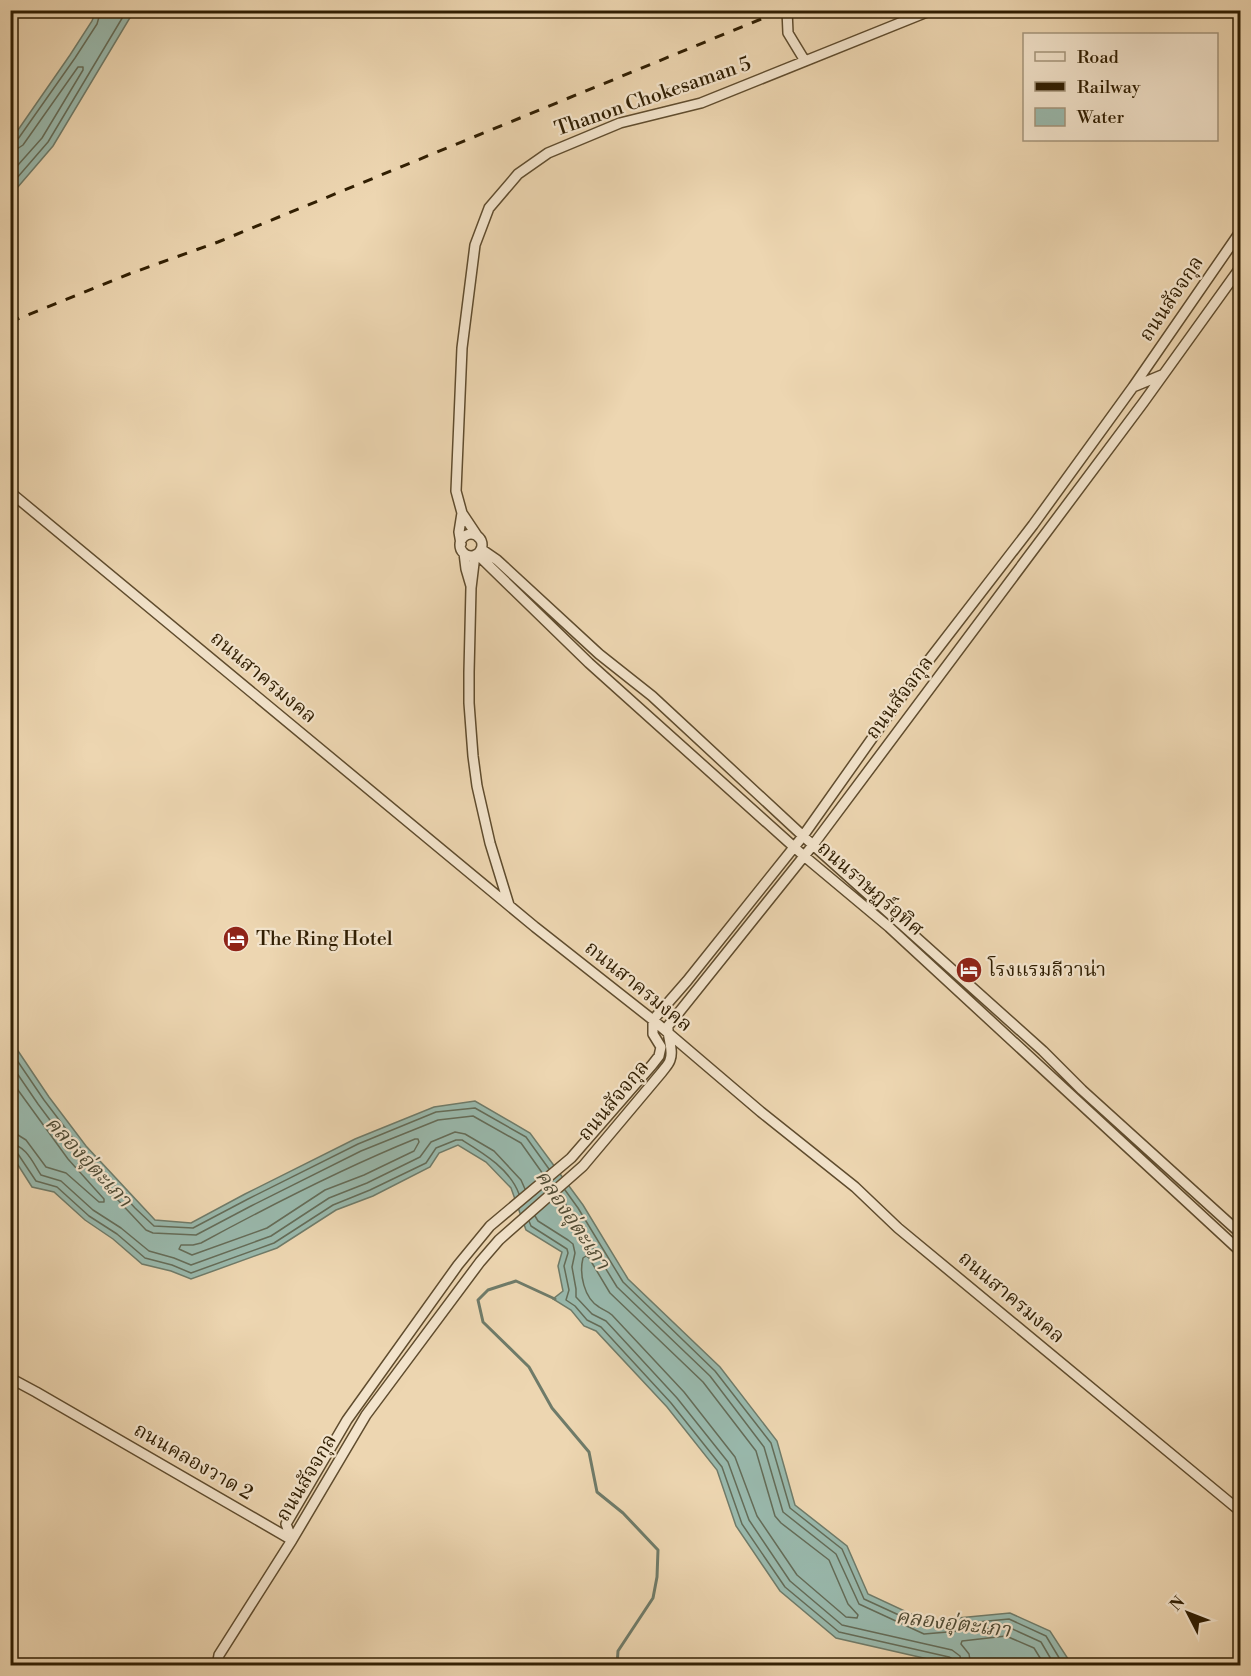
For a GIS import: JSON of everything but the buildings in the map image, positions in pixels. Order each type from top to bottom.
[{"type":"street","points":[[787,10],[788,33],[805,61]]},
{"type":"street","name":"Thanon Chokesaman 5","points":[[462,513],[456,491],[462,348],[475,245],[489,208],[518,174],[548,153],[621,123],[700,103],[932,10]]},
{"type":"street","name":"ถนนสัจจกุล","points":[[292,1540],[286,1524],[346,1420],[458,1265],[490,1226],[571,1158],[659,1056],[661,1047],[652,1034],[653,1020],[803,836],[906,689],[1033,525],[1133,387],[1240,232]]},
{"type":"street","name":"ถนนสัจจกุล","points":[[292,1540],[366,1415],[499,1240],[584,1166],[670,1061],[668,1026],[813,845],[1240,268]]},
{"type":"street","points":[[1133,387],[1163,375]]},
{"type":"street","name":"ถนนสาครมงคล","points":[[10,492],[509,905],[653,1020],[761,1112],[855,1187],[898,1228],[1240,1511]]},
{"type":"street","points":[[462,513],[482,543],[472,551]]},
{"type":"street","points":[[462,513],[459,532],[472,551]]},
{"type":"street","points":[[478,537],[472,534],[466,536],[472,551],[474,572],[471,588],[469,703],[473,756],[477,786],[490,843],[509,905]]},
{"type":"street","name":"ถนนราษฏร์อุทิศ","points":[[472,551],[497,560],[599,654],[652,696],[803,836],[1043,1051],[1082,1090],[1167,1184],[1240,1251]]},
{"type":"street","name":"ถนนราษฏร์อุทิศ","points":[[472,551],[589,663],[804,856],[889,927],[946,981],[1240,1233]]},
{"type":"street","name":"ถนนคลองวาด 2","points":[[10,1378],[292,1540]]},
{"type":"street","points":[[217,1665],[219,1655],[292,1540]]},
{"type":"water","points":[[96,11],[134,11],[53,146],[11,195],[11,140],[70,55]]},
{"type":"water","name":"คลองอุ่ตะเภา","points":[[10,1039],[86,1146],[155,1220],[191,1223],[355,1139],[434,1107],[475,1101],[530,1133],[583,1205],[628,1279],[720,1367],[777,1441],[795,1505],[847,1546],[868,1594],[926,1621],[1010,1613],[1050,1631],[1072,1665],[974,1666],[941,1662],[836,1638],[780,1591],[736,1526],[717,1470],[667,1407],[596,1331],[584,1326],[571,1310],[553,1299],[563,1291],[558,1266],[562,1252],[526,1230],[511,1188],[486,1162],[458,1145],[439,1153],[430,1167],[373,1196],[336,1210],[277,1248],[191,1279],[142,1264],[113,1239],[85,1220],[54,1192],[32,1187],[11,1154]]},
{"type":"waterway","points":[[555,1299],[516,1281],[488,1290],[478,1300],[483,1322],[529,1367],[552,1408],[589,1452],[597,1492],[623,1513],[658,1550],[657,1577],[653,1598],[618,1651],[617,1666]]},
{"type":"railway","points":[[10,322],[129,274],[218,242],[783,10]]},
{"type":"place","name":"The Ring Hotel","points":[[236,939]]},
{"type":"place","name":"โรงแรมลีวาน่า","points":[[969,970]]}]
